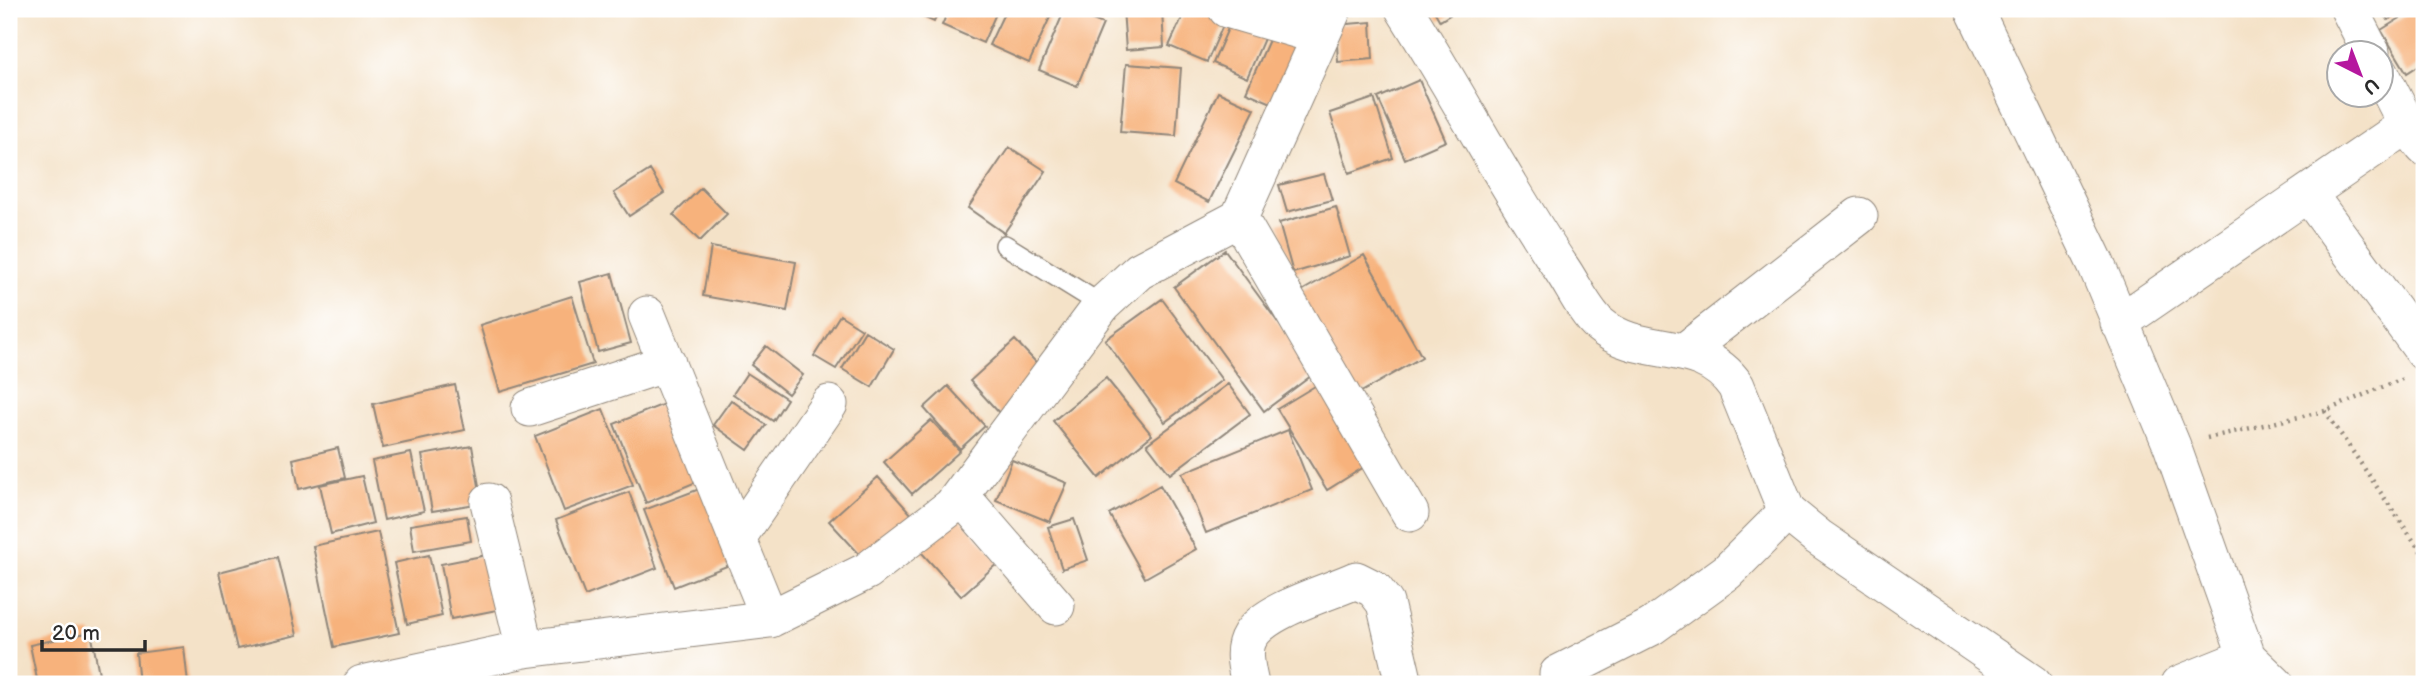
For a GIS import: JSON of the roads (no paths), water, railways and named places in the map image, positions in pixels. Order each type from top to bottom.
[{"type":"street","points":[[362,684],[525,649],[770,619],[867,571],[952,506],[1102,305],[1139,271],[1238,218],[1326,22],[1227,9]]},
{"type":"street","points":[[1404,9],[1545,245],[1599,324],[1620,338],[1705,357],[1726,371],[1736,386],[1787,512],[1829,545],[2033,684]]},
{"type":"street","points":[[1974,9],[2096,264],[2172,446],[2247,657],[2275,684]]},
{"type":"street","points":[[2349,9],[2364,38]]},
{"type":"street","points":[[2119,323],[2308,194],[2415,136],[2394,96]]},
{"type":"street","points":[[2308,194],[2418,364]]},
{"type":"street","points":[[1684,352],[1859,216]]},
{"type":"street","points":[[1238,218],[1410,513]]},
{"type":"street","points":[[648,315],[770,619]]},
{"type":"street","points":[[530,408],[667,363]]},
{"type":"street","points":[[737,538],[829,404]]},
{"type":"street","points":[[961,496],[1056,606]]},
{"type":"street","points":[[489,502],[525,649]]},
{"type":"street","points":[[1558,674],[1662,619],[1727,572],[1787,512]]},
{"type":"street","points":[[1250,684],[1245,659],[1249,637],[1268,617],[1356,580],[1374,589],[1385,603],[1404,684]]},
{"type":"street","points":[[2180,684],[2247,657]]},
{"type":"lane","points":[[1005,245],[1102,305]]}]
